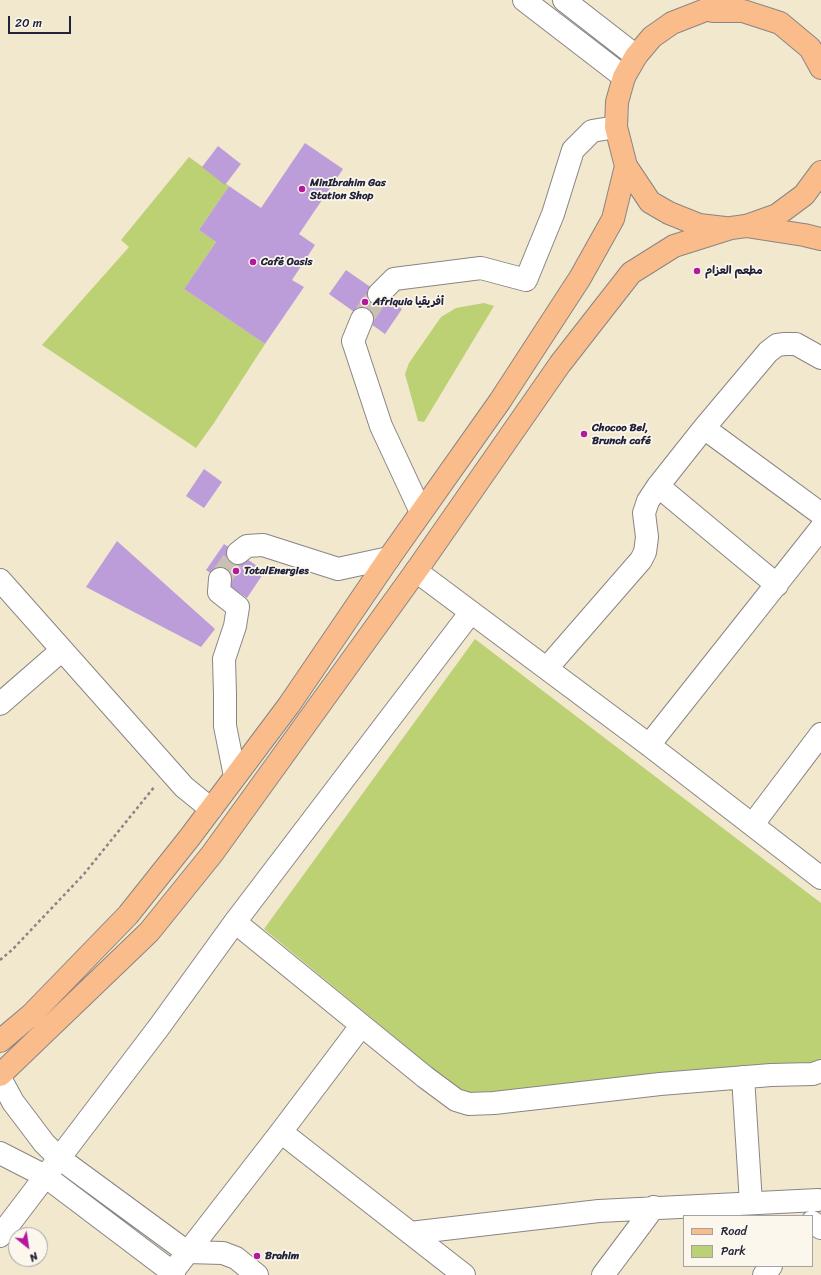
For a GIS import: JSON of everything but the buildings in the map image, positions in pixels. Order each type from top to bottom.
[{"type":"main road","points":[[704,12],[731,0]]},
{"type":"main road","points":[[821,68],[810,48],[780,23],[743,11],[696,13],[672,23],[652,37],[636,56],[624,77],[617,102],[616,127],[626,166],[650,202],[669,213],[698,225],[738,227],[804,235],[821,239]]},
{"type":"main road","points":[[0,1042],[31,1015],[128,915],[190,837],[289,705],[389,558],[500,401],[580,278],[613,219],[626,166]]},
{"type":"main road","points":[[0,1075],[149,932],[212,854],[416,571],[560,364],[631,273],[674,246],[777,215],[804,195],[821,172]]},
{"type":"street","points":[[524,0],[624,77]]},
{"type":"street","points":[[564,0],[636,56]]},
{"type":"street","points":[[379,294],[394,279],[481,268],[526,280],[553,214],[573,150],[592,131],[616,127]]},
{"type":"street","points":[[362,319],[353,341],[381,426],[421,512]]},
{"type":"street","points":[[547,668],[641,560],[645,552],[647,537],[644,513],[645,507],[658,486],[704,428],[768,352],[777,345],[796,344],[821,358]]},
{"type":"street","points":[[704,428],[821,514]]},
{"type":"street","points":[[658,486],[777,585]]},
{"type":"street","points":[[649,745],[821,528]]},
{"type":"street","points":[[238,553],[247,546],[262,545],[338,569],[389,558]]},
{"type":"street","points":[[416,571],[649,745],[821,878]]},
{"type":"street","points":[[220,579],[219,592],[238,607],[236,626],[224,659],[226,694],[225,726],[235,776]]},
{"type":"street","points":[[0,580],[184,787],[211,809]]},
{"type":"street","points":[[0,1236],[159,1026],[235,922],[472,612]]},
{"type":"street","points":[[0,704],[62,650]]},
{"type":"street","points":[[753,824],[821,734]]},
{"type":"street","points":[[235,922],[361,1026],[445,1092],[456,1100],[469,1104],[494,1103],[660,1084],[771,1075],[813,1074],[821,1071]]},
{"type":"street","points":[[0,1153],[45,1176],[172,1274],[361,1026]]},
{"type":"street","points":[[743,1077],[751,1203]]},
{"type":"street","points":[[0,1078],[13,1102],[44,1143],[59,1158],[188,1252],[222,1253],[236,1258],[257,1275]]},
{"type":"street","points":[[281,1132],[463,1275]]},
{"type":"street","points":[[410,1233],[599,1211],[654,1207],[751,1203],[815,1204]]},
{"type":"street","points":[[604,1275],[654,1207]]},
{"type":"street","points":[[764,1275],[770,1267]]},
{"type":"path","points":[[0,960],[12,950],[84,874],[158,782]]},
{"type":"green space","points":[[189,157],[229,186],[199,230],[216,242],[184,289],[265,344],[196,448],[42,345],[129,247],[121,240]]},
{"type":"green space","points":[[484,303],[494,306],[424,422],[418,421],[405,374],[409,363],[441,317],[456,308]]},
{"type":"green space","points":[[475,639],[821,903],[821,1064],[466,1096],[264,929]]},
{"type":"tunnel","points":[[362,319],[379,294]]},
{"type":"tunnel","points":[[220,579],[238,553]]},
{"type":"place","name":"MinIbrahim Gas Station Shop","points":[[302,189]]},
{"type":"place","name":"Café Oasis","points":[[253,262]]},
{"type":"place","name":"مطعم العزام","points":[[697,271]]},
{"type":"place","name":"Afriquia أفريقيا","points":[[365,302]]},
{"type":"place","name":"Chocoo Bel, Brunch café","points":[[584,434]]},
{"type":"place","name":"TotalEnergies","points":[[236,571]]},
{"type":"place","name":"Brahim","points":[[257,1256]]}]
